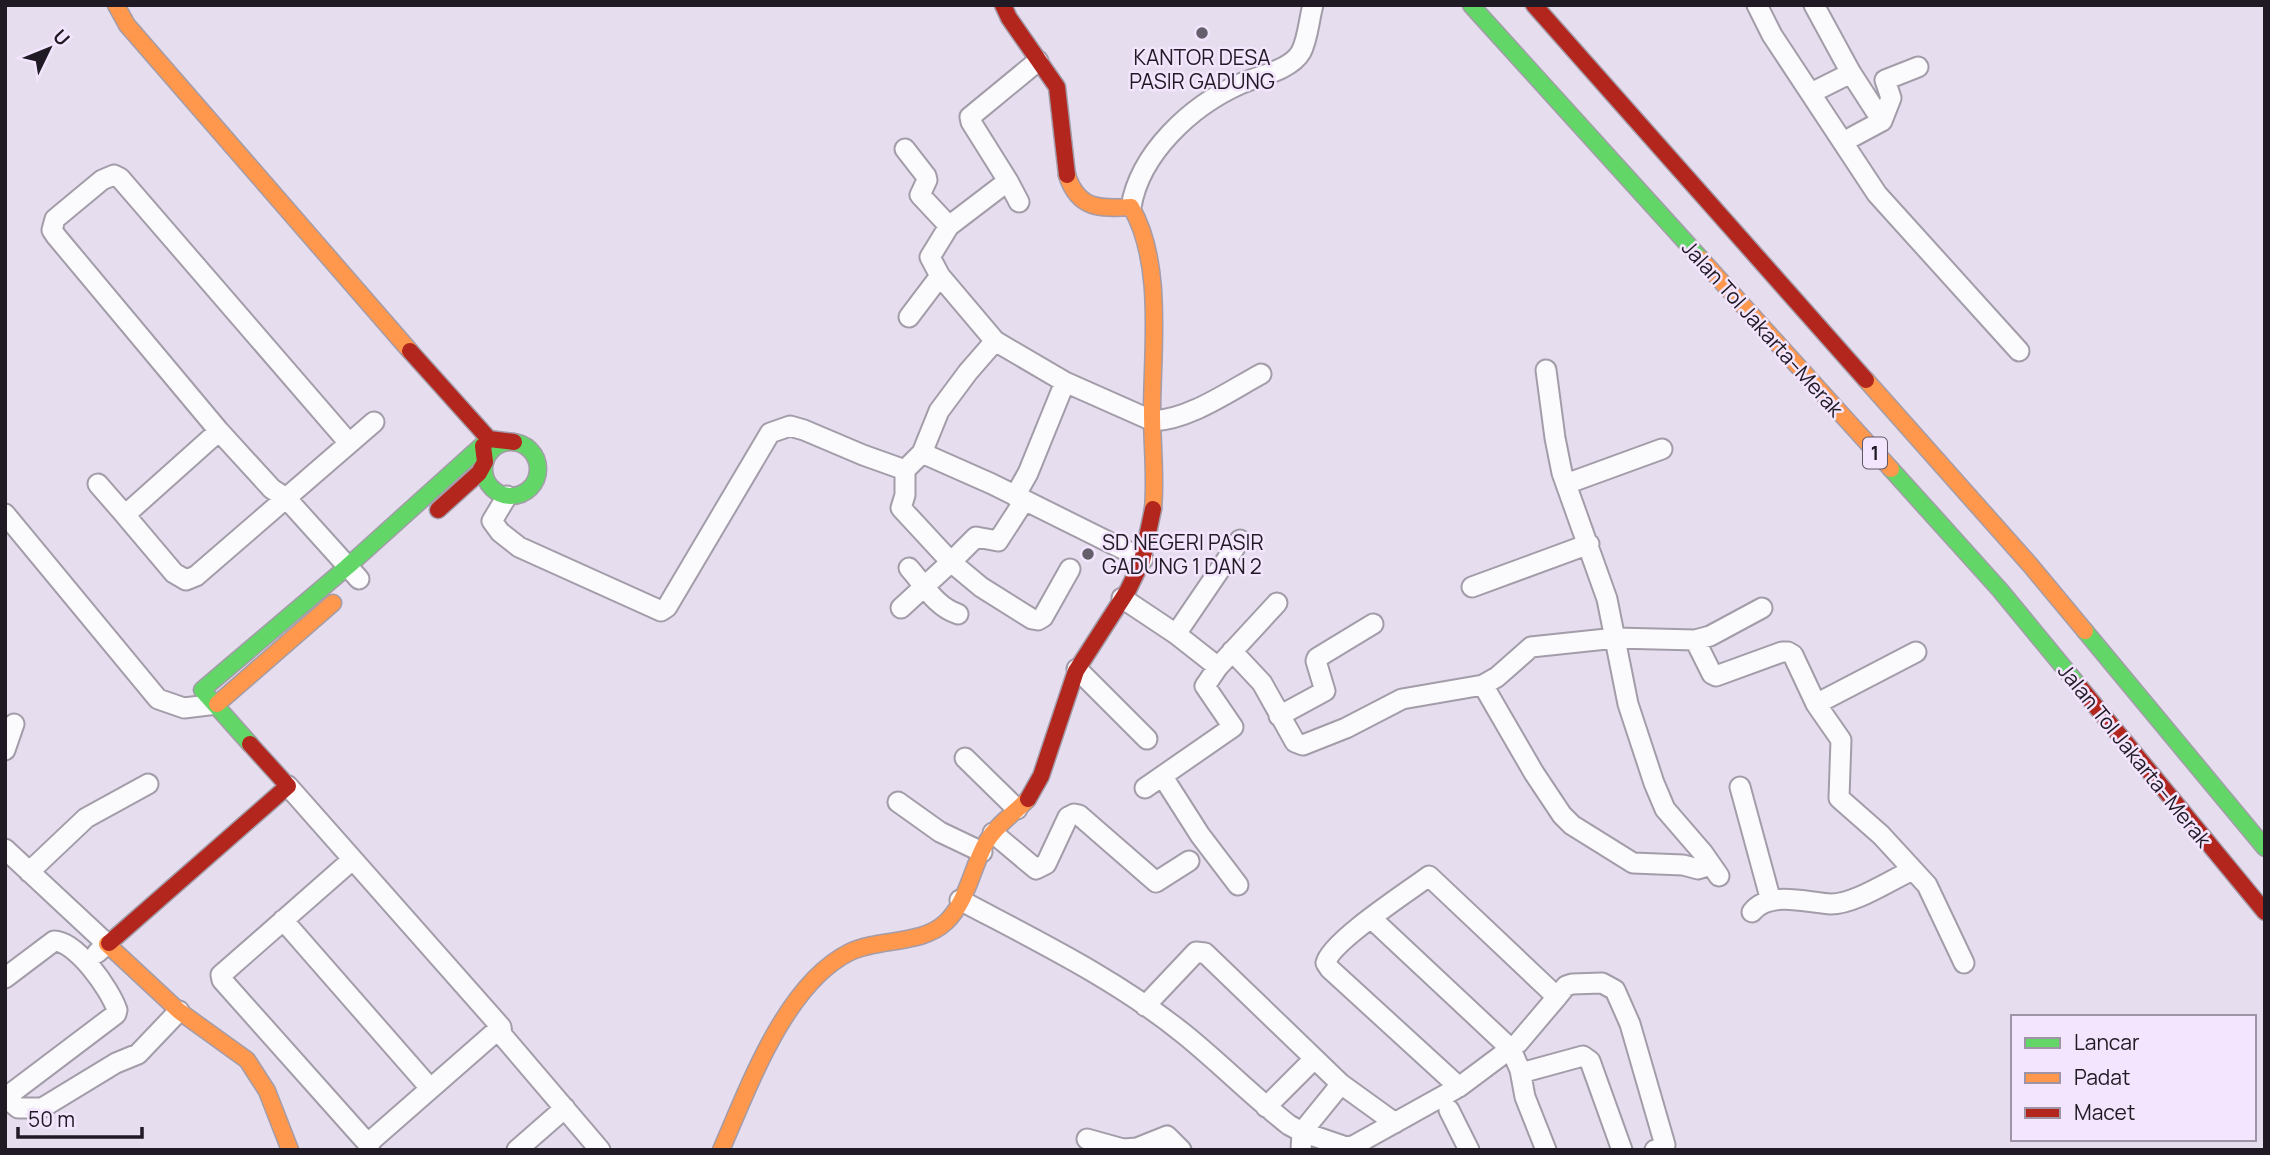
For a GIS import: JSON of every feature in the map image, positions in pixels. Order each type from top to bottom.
[{"type":"main road","points":[[116,5],[127,25],[486,442],[486,480],[498,493],[507,496],[523,494],[530,488],[538,473],[538,464],[529,449],[514,442],[486,442],[351,579],[217,705],[288,786],[107,944],[179,1011],[239,1052],[254,1068],[290,1150]]},
{"type":"main road","points":[[721,1150],[776,1035],[795,1004],[830,964],[851,952],[940,927],[947,922],[993,833],[1036,788],[1077,668],[1122,598],[1143,559],[1153,507],[1156,462],[1150,271],[1145,239],[1139,216],[1131,208],[1104,209],[1091,205],[1071,188],[1066,173],[1057,87],[1003,5]]},
{"type":"main road","name":"Jalan Tol Jakarta–Merak","points":[[1471,5],[2000,590],[2265,912]]},
{"type":"main road","name":"Jalan Tol Jakarta–Merak","points":[[1534,5],[2031,566],[2265,848]]},
{"type":"main road","points":[[430,518],[473,481],[492,449],[506,442],[514,442]]},
{"type":"main road","points":[[198,698],[351,579]]},
{"type":"street","points":[[1131,208],[1140,174],[1163,143],[1197,110],[1237,85],[1286,65],[1301,52],[1313,5]]},
{"type":"street","points":[[1757,5],[1772,35],[1877,194],[2019,351]]},
{"type":"street","points":[[1814,5],[1851,73],[1882,121]]},
{"type":"street","points":[[1019,202],[970,117],[1038,61]]},
{"type":"street","points":[[1843,142],[1882,121],[1891,98],[1885,80],[1918,67]]},
{"type":"street","points":[[1811,93],[1851,73]]},
{"type":"street","points":[[905,149],[926,176],[927,180],[920,195],[949,226]]},
{"type":"street","points":[[349,443],[120,178],[109,175],[55,219],[52,230],[219,431],[351,579]]},
{"type":"street","points":[[1008,181],[949,226],[930,257],[940,276],[995,341],[1065,382],[1153,421],[1181,415],[1261,374]]},
{"type":"street","points":[[909,317],[940,276]]},
{"type":"street","points":[[995,341],[939,411],[922,453],[905,470],[905,495],[901,508],[951,562],[981,587],[1032,619],[1043,617],[1070,569]]},
{"type":"street","points":[[1483,685],[1534,774],[1572,825],[1633,863],[1683,865],[1715,871],[1673,820],[1659,795],[1628,704],[1607,599],[1566,484],[1555,438],[1546,370]]},
{"type":"street","points":[[901,608],[951,562],[969,541],[976,537],[998,541],[1020,498],[1065,382]]},
{"type":"street","points":[[98,484],[174,573],[186,580],[196,576],[278,498],[374,422]]},
{"type":"street","points":[[507,496],[492,521],[500,532],[519,547],[663,611],[770,433],[790,426],[905,470]]},
{"type":"street","points":[[125,515],[219,431]]},
{"type":"street","points":[[1566,484],[1662,449]]},
{"type":"street","points":[[922,453],[1143,559]]},
{"type":"street","points":[[8,525],[158,699],[184,708],[198,698],[217,705]]},
{"type":"street","points":[[1176,634],[1240,540]]},
{"type":"street","points":[[1472,587],[1589,544]]},
{"type":"street","points":[[909,568],[942,606],[958,614]]},
{"type":"street","points":[[1122,598],[1176,634],[1218,667]]},
{"type":"street","points":[[1145,788],[1233,727],[1206,689],[1207,683],[1232,650],[1277,603]]},
{"type":"street","points":[[1232,650],[1261,682],[1295,742],[1303,745],[1346,728],[1402,699],[1483,685],[1497,677],[1531,647],[1616,638],[1695,640],[1710,636],[1762,608]]},
{"type":"street","points":[[1279,716],[1325,691],[1317,658],[1373,624]]},
{"type":"street","points":[[1695,640],[1712,674],[1716,676],[1782,652],[1793,655],[1816,704],[1838,734],[1842,746],[1839,798],[1881,835],[1927,886],[1964,963]]},
{"type":"street","points":[[1816,704],[1916,652]]},
{"type":"street","points":[[1077,668],[1147,739]]},
{"type":"street","points":[[5,750],[14,724]]},
{"type":"street","points":[[965,758],[1017,809]]},
{"type":"street","points":[[1163,777],[1200,835],[1238,885]]},
{"type":"street","points":[[29,872],[86,818],[148,784]]},
{"type":"street","points":[[288,786],[501,1027],[502,1035],[600,1150]]},
{"type":"street","points":[[1740,787],[1771,901]]},
{"type":"street","points":[[898,802],[940,832],[982,852]]},
{"type":"street","points":[[993,833],[1036,869],[1042,868],[1068,817],[1074,814],[1079,815],[1156,882],[1189,861]]},
{"type":"street","points":[[5,849],[107,944],[86,962]]},
{"type":"street","points":[[352,860],[221,975],[222,980],[369,1147],[429,1088],[501,1027]]},
{"type":"street","points":[[1752,912],[1771,901],[1846,903],[1913,870]]},
{"type":"street","points":[[1459,1087],[1330,969],[1326,963],[1327,956],[1371,918],[1429,876],[1557,997]]},
{"type":"street","points":[[960,900],[1078,962],[1145,1006],[1184,1034],[1302,1140],[1353,1146],[1459,1087],[1516,1061],[1583,1056],[1590,1061],[1622,1150]]},
{"type":"street","points":[[1371,918],[1516,1061]]},
{"type":"street","points":[[283,920],[429,1088]]},
{"type":"street","points":[[5,978],[54,941],[68,943],[86,962],[116,1006],[116,1014],[5,1097],[18,1108],[42,1108],[116,1063],[138,1054],[179,1011]]},
{"type":"street","points":[[1145,1006],[1200,951],[1341,1084],[1395,1124]]},
{"type":"street","points":[[1546,1150],[1525,1097],[1516,1061],[1518,1044],[1566,986],[1602,983],[1615,990],[1630,1024],[1664,1145],[1663,1148],[1655,1150]]},
{"type":"street","points":[[1266,1107],[1314,1059]]},
{"type":"street","points":[[1302,1140],[1341,1084]]},
{"type":"street","points":[[517,1150],[565,1108]]},
{"type":"street","points":[[1449,1110],[1469,1150]]},
{"type":"street","points":[[1087,1139],[1123,1149],[1167,1136],[1181,1150]]},
{"type":"traffic: fast","points":[[1471,5],[1701,259]]},
{"type":"traffic: fast","points":[[250,744],[202,690],[347,567],[489,439]]},
{"type":"traffic: fast","points":[[511,442],[530,450],[538,469],[530,488],[511,496],[492,488],[484,469],[492,450],[511,442]]},
{"type":"traffic: fast","points":[[1891,469],[2000,590],[2079,686]]},
{"type":"traffic: fast","points":[[2085,631],[2265,848]]},
{"type":"traffic: slow","points":[[116,5],[127,25],[410,351]]},
{"type":"traffic: slow","points":[[1067,175],[1077,195],[1084,201],[1100,207],[1131,207],[1148,254],[1154,307],[1153,509]]},
{"type":"traffic: slow","points":[[1701,259],[1891,469]]},
{"type":"traffic: slow","points":[[1866,380],[2085,631]]},
{"type":"traffic: slow","points":[[217,704],[333,603]]},
{"type":"traffic: slow","points":[[721,1150],[772,1039],[806,988],[827,967],[850,952],[913,938],[946,922],[960,904],[987,841],[1028,799]]},
{"type":"traffic: slow","points":[[109,943],[107,944],[179,1011],[247,1060],[267,1091],[290,1150]]},
{"type":"traffic: jam","points":[[1003,5],[1009,18],[1057,87],[1067,175]]},
{"type":"traffic: jam","points":[[1534,5],[1866,380]]},
{"type":"traffic: jam","points":[[410,351],[489,439],[514,442]]},
{"type":"traffic: jam","points":[[438,510],[479,473],[485,462],[483,446]]},
{"type":"traffic: jam","points":[[1028,799],[1041,776],[1076,671],[1128,590],[1142,561],[1153,509]]},
{"type":"traffic: jam","points":[[2079,686],[2265,912]]},
{"type":"traffic: jam","points":[[109,943],[288,786],[250,744]]},
{"type":"place","name":"KANTOR DESA PASIR GADUNG","points":[[1202,33]]},
{"type":"place","name":"SD NEGERI PASIR GADUNG 1 DAN 2","points":[[1088,554]]}]
